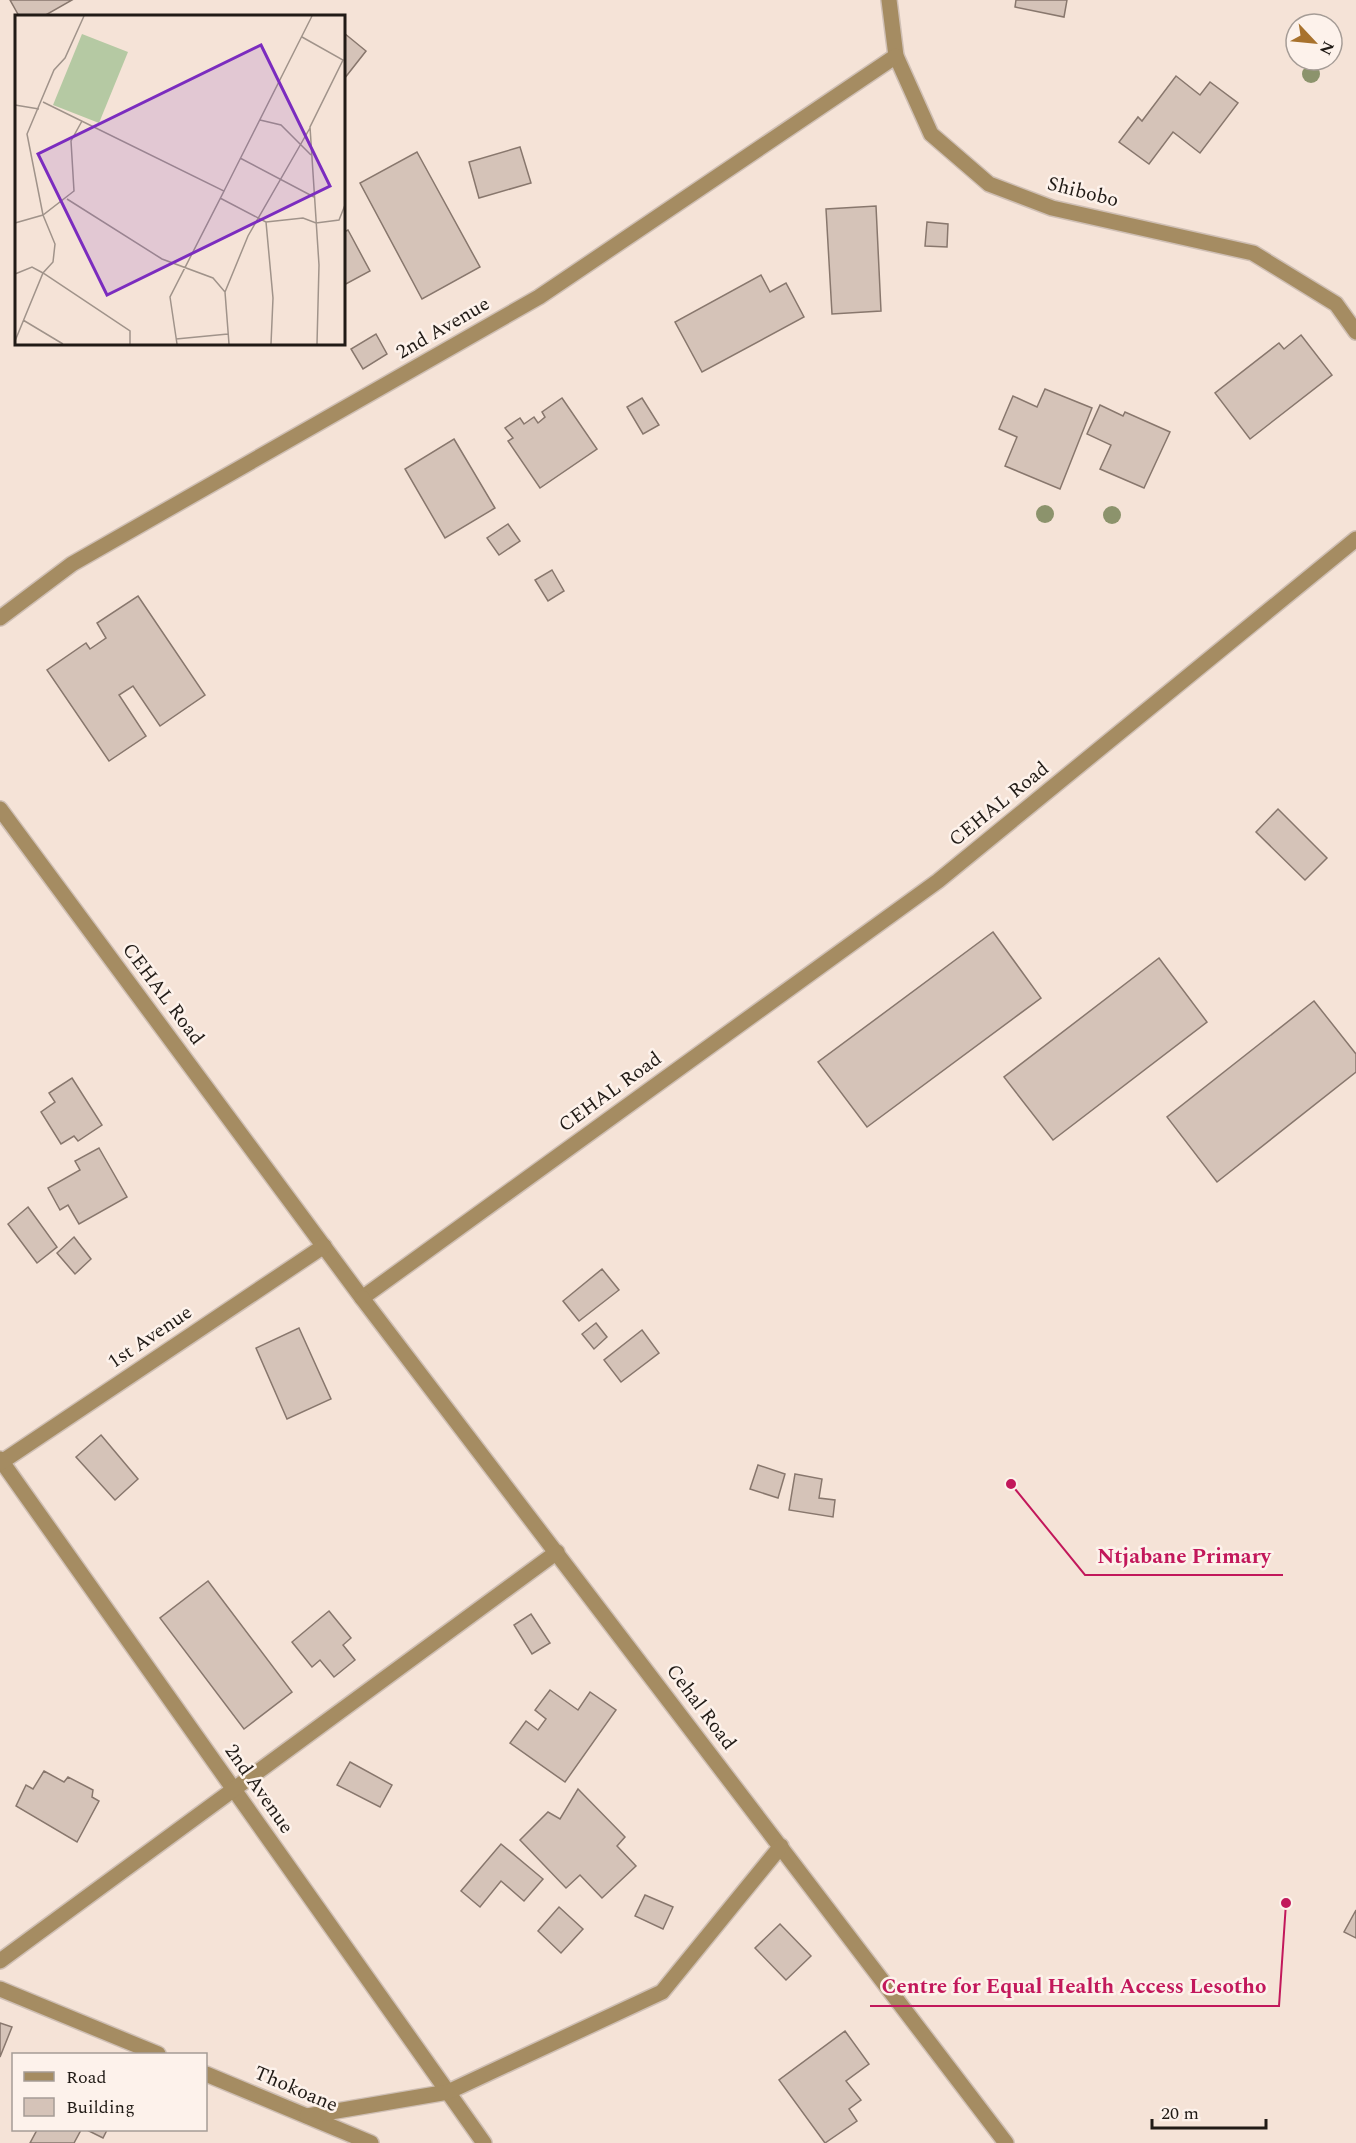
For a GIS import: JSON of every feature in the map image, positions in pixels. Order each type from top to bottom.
[{"type":"street","name":"Shibobo","points":[[889,0],[896,56],[931,134],[989,184],[1052,208],[1253,253],[1336,304],[1356,332]]},
{"type":"street","name":"2nd Avenue","points":[[0,618],[72,564],[539,297],[896,56]]},
{"type":"street","name":"CEHAL Road","points":[[0,809],[362,1298],[938,881],[1356,539]]},
{"type":"street","name":"1st Avenue","points":[[0,1461],[324,1246]]},
{"type":"street","name":"Cehal Road","points":[[362,1298],[1006,2143]]},
{"type":"street","name":"2nd Avenue","points":[[0,1461],[484,2143]]},
{"type":"street","points":[[0,1961],[556,1552]]},
{"type":"street","points":[[307,2116],[448,2092],[662,1992],[781,1846]]},
{"type":"street","points":[[0,1989],[153,2053]]},
{"type":"street","name":"Thokoane","points":[[207,2074],[371,2143]]},
{"type":"building","points":[[10,0],[72,0],[46,15],[18,15]]},
{"type":"building","points":[[1016,0],[1067,0],[1064,17],[1015,7]]},
{"type":"building","points":[[345,34],[366,51],[345,78]]},
{"type":"building","points":[[1176,76],[1200,95],[1210,82],[1238,103],[1200,153],[1173,132],[1149,164],[1119,142],[1138,117],[1142,121]]},
{"type":"building","points":[[520,147],[531,183],[479,198],[469,162]]},
{"type":"building","points":[[417,152],[480,267],[422,299],[360,183]]},
{"type":"building","points":[[876,206],[881,311],[832,314],[826,209]]},
{"type":"building","points":[[927,222],[948,224],[947,247],[925,246]]},
{"type":"building","points":[[348,230],[370,271],[345,284],[345,232]]},
{"type":"building","points":[[761,275],[770,292],[786,283],[804,317],[702,372],[675,322]]},
{"type":"building","points":[[376,334],[387,354],[363,369],[351,349]]},
{"type":"building","points":[[1301,335],[1332,375],[1250,439],[1215,393],[1279,343],[1284,349]]},
{"type":"building","points":[[1045,389],[1092,408],[1060,489],[1005,466],[1017,437],[999,429],[1013,396],[1037,407]]},
{"type":"building","points":[[562,398],[597,449],[540,488],[508,441],[513,438],[505,428],[520,418],[524,424],[534,417],[538,423],[545,417],[542,412]]},
{"type":"building","points":[[642,398],[659,425],[643,434],[627,407]]},
{"type":"building","points":[[1100,405],[1123,416],[1125,412],[1170,432],[1144,488],[1100,469],[1111,445],[1087,434]]},
{"type":"building","points":[[454,439],[495,508],[445,538],[405,469]]},
{"type":"building","points":[[508,524],[520,541],[499,555],[487,538]]},
{"type":"building","points":[[552,570],[564,591],[548,601],[535,580]]},
{"type":"building","points":[[138,596],[205,695],[160,726],[133,686],[119,695],[146,736],[109,761],[47,670],[86,643],[90,649],[106,638],[97,623]]},
{"type":"building","points":[[1278,809],[1327,858],[1305,880],[1256,832]]},
{"type":"building","points":[[993,932],[1041,998],[867,1127],[818,1062]]},
{"type":"building","points":[[1159,958],[1207,1022],[1053,1140],[1004,1077]]},
{"type":"building","points":[[1314,1001],[1356,1054],[1356,1072],[1217,1182],[1167,1117]]},
{"type":"building","points":[[72,1078],[102,1125],[78,1141],[74,1136],[61,1144],[41,1112],[55,1102],[49,1093]]},
{"type":"building","points":[[99,1148],[127,1197],[79,1224],[68,1205],[60,1210],[48,1188],[80,1170],[75,1161]]},
{"type":"building","points":[[28,1207],[57,1247],[37,1263],[8,1224]]},
{"type":"building","points":[[74,1237],[91,1259],[75,1274],[57,1253]]},
{"type":"building","points":[[602,1269],[619,1290],[579,1321],[563,1301]]},
{"type":"building","points":[[596,1323],[607,1337],[594,1349],[582,1334]]},
{"type":"building","points":[[299,1328],[331,1399],[287,1419],[256,1348]]},
{"type":"building","points":[[642,1330],[659,1353],[621,1382],[604,1360]]},
{"type":"building","points":[[101,1435],[138,1479],[115,1500],[76,1457]]},
{"type":"building","points":[[758,1465],[785,1474],[778,1498],[750,1489]]},
{"type":"building","points":[[795,1474],[822,1479],[819,1498],[835,1500],[833,1517],[789,1510]]},
{"type":"building","points":[[208,1581],[292,1692],[244,1729],[160,1618]]},
{"type":"building","points":[[329,1611],[351,1638],[343,1645],[355,1660],[334,1677],[320,1660],[312,1667],[292,1642]]},
{"type":"building","points":[[531,1614],[550,1643],[532,1654],[514,1625]]},
{"type":"building","points":[[550,1690],[578,1710],[590,1692],[616,1710],[565,1782],[510,1743],[526,1721],[538,1730],[546,1719],[535,1710]]},
{"type":"building","points":[[350,1762],[392,1785],[380,1807],[337,1785]]},
{"type":"building","points":[[44,1771],[64,1782],[68,1777],[93,1790],[92,1797],[99,1801],[77,1842],[16,1806],[26,1785],[33,1789]]},
{"type":"building","points":[[578,1789],[625,1837],[617,1846],[636,1866],[602,1898],[580,1875],[566,1888],[520,1840],[548,1812],[560,1819]]},
{"type":"building","points":[[501,1844],[543,1879],[524,1901],[501,1881],[480,1907],[461,1891]]},
{"type":"building","points":[[645,1895],[673,1907],[663,1929],[635,1916]]},
{"type":"building","points":[[559,1907],[583,1929],[561,1953],[538,1931]]},
{"type":"building","points":[[1356,1910],[1356,1938],[1344,1932]]},
{"type":"building","points":[[780,1924],[811,1956],[786,1980],[755,1948]]},
{"type":"building","points":[[0,2023],[12,2027],[0,2057]]},
{"type":"building","points":[[845,2031],[869,2064],[846,2081],[861,2100],[849,2109],[857,2121],[825,2143],[779,2080]]},
{"type":"building","points":[[36,2131],[80,2131],[74,2143],[30,2143]]},
{"type":"building","points":[[89,2131],[106,2131],[103,2138]]},
{"type":"place","name":"Ntjabane Primary","points":[[1011,1484]]},
{"type":"place","name":"Centre for Equal Health Access Lesotho","points":[[1286,1903]]}]
